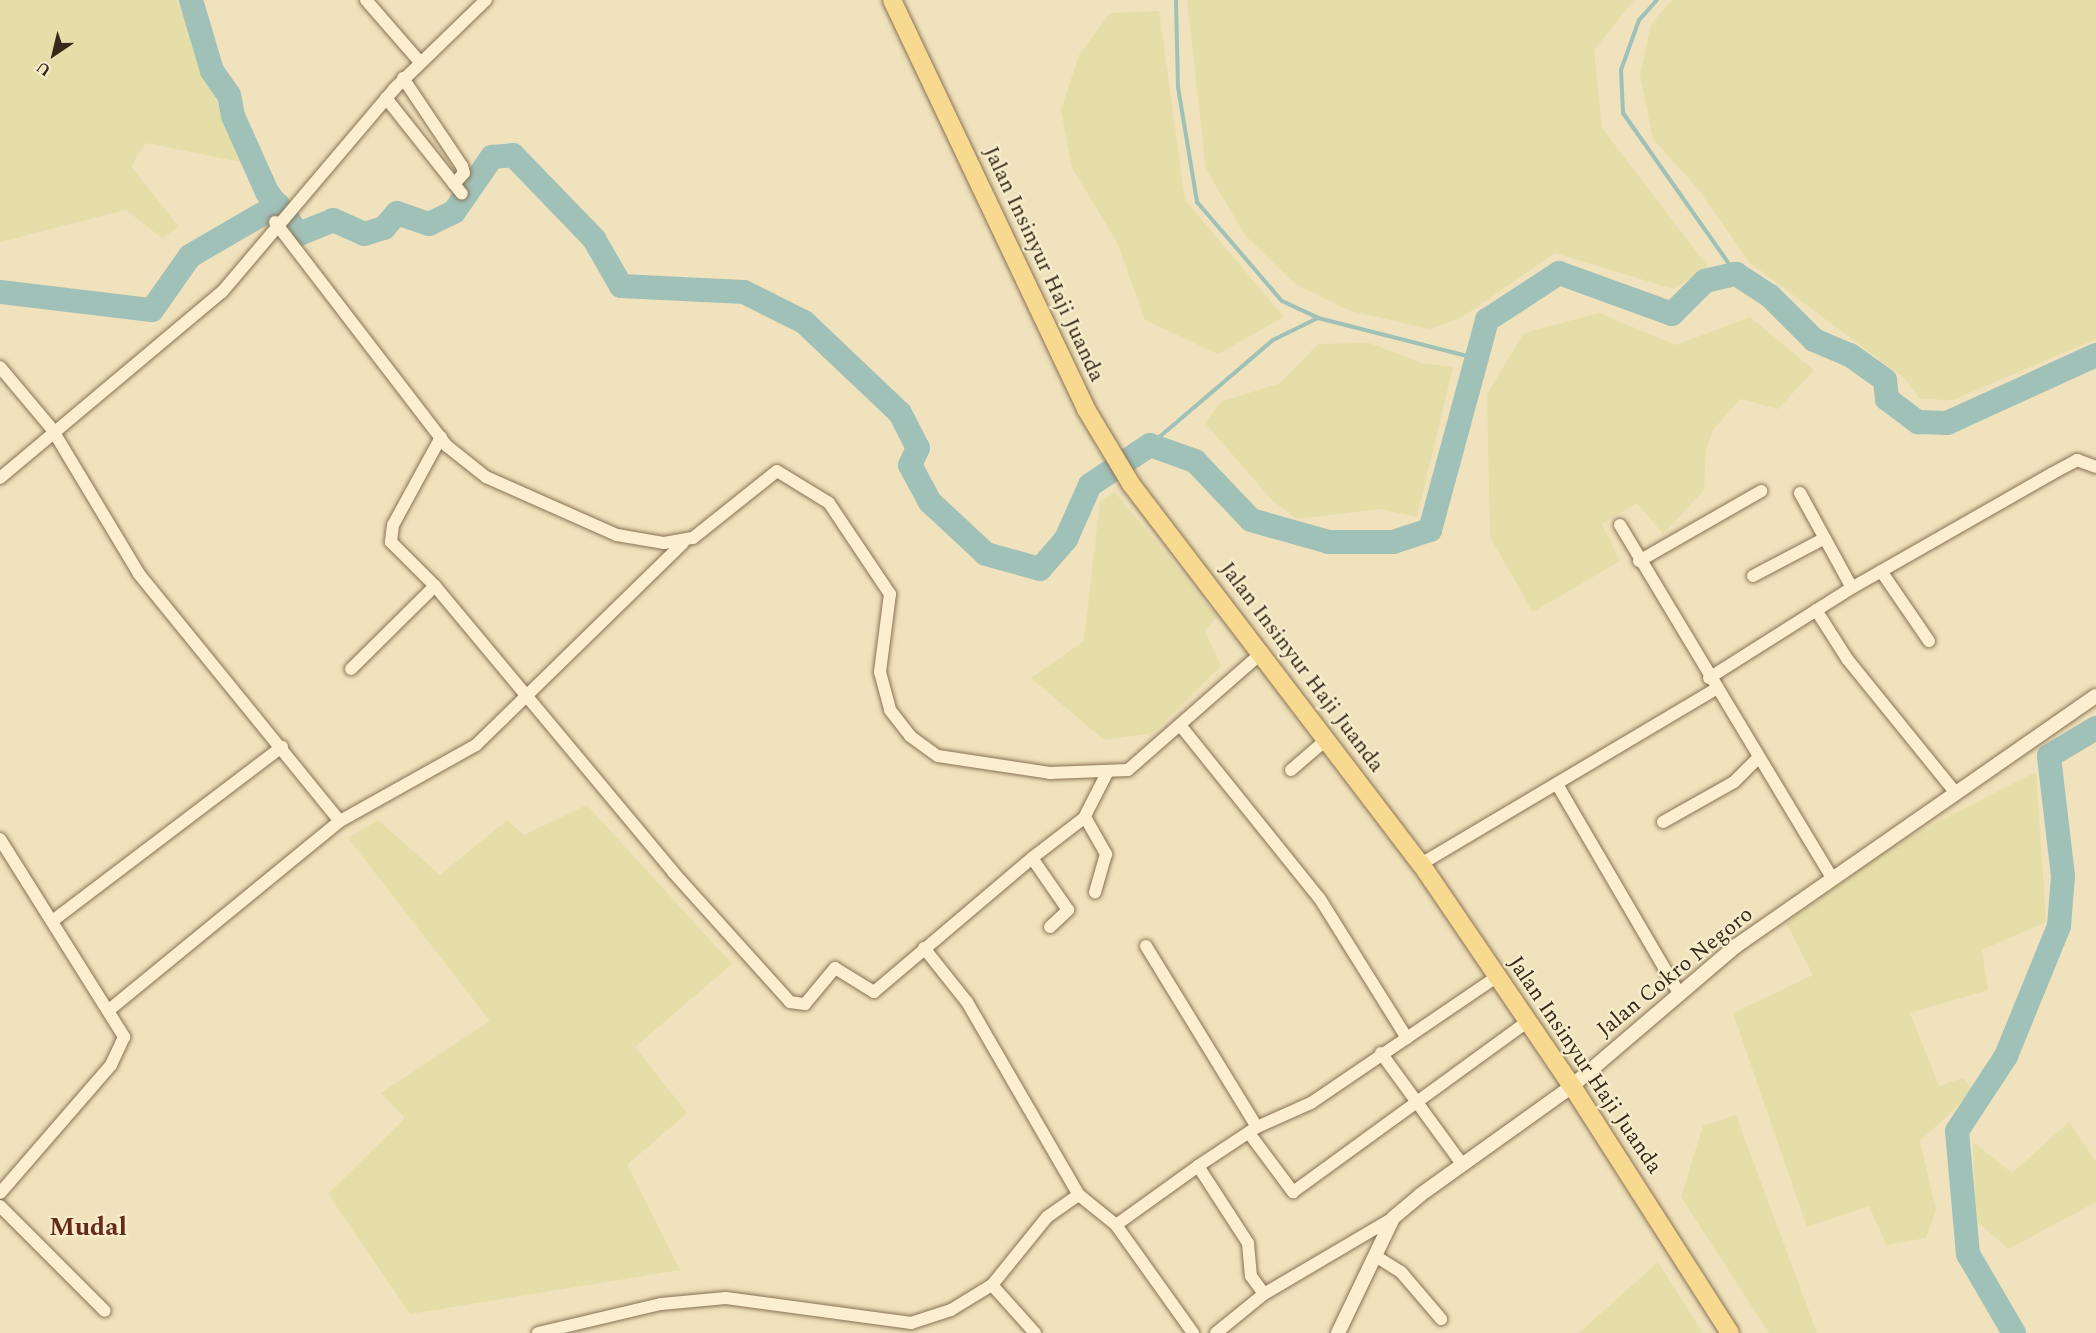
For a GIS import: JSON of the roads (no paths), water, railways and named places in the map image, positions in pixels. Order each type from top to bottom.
[{"type":"main road","name":"Jalan Insinyur Haji Juanda","points":[[892,0],[1109,449],[1131,484],[1263,652],[1420,864],[1572,1086],[1730,1333]]},
{"type":"street","points":[[366,0],[419,61]]},
{"type":"street","points":[[0,478],[52,429],[193,319],[403,78],[486,0]]},
{"type":"street","points":[[386,98],[458,189],[464,173],[462,166],[403,78]]},
{"type":"street","points":[[278,220],[441,437],[469,467],[565,513],[616,534],[683,543]]},
{"type":"street","points":[[0,367],[52,429],[135,569],[340,821]]},
{"type":"street","points":[[441,437],[389,536],[435,586],[529,697],[673,872],[795,1005],[804,1004],[835,968],[874,992],[1032,858],[1084,818],[1107,773]]},
{"type":"street","points":[[1420,864],[1558,786],[1816,610],[1852,588],[2078,460],[2096,466]]},
{"type":"street","points":[[109,1010],[340,821],[458,758],[529,697],[683,543],[768,476],[787,474],[838,512],[885,583],[891,606],[880,672],[890,710],[910,736],[938,756],[1050,773],[1107,773],[1138,765],[1263,652]]},
{"type":"street","points":[[1639,561],[1761,491]]},
{"type":"street","points":[[1800,493],[1852,588]]},
{"type":"street","points":[[1620,525],[1712,683],[1832,878]]},
{"type":"street","points":[[1753,576],[1826,538]]},
{"type":"street","points":[[1881,571],[1929,641]]},
{"type":"street","points":[[351,669],[435,586]]},
{"type":"street","points":[[1816,610],[1848,660],[1954,791]]},
{"type":"street","name":"Jalan Cokro Negoro","points":[[1338,1333],[1377,1257],[1393,1218],[1462,1164],[1572,1086],[1679,993],[1832,878],[1954,791],[2096,696]]},
{"type":"street","points":[[1180,726],[1314,890],[1407,1038]]},
{"type":"street","points":[[1290,770],[1327,739]]},
{"type":"street","points":[[55,919],[282,747]]},
{"type":"street","points":[[1663,822],[1734,782],[1758,758]]},
{"type":"street","points":[[1558,786],[1679,993]]},
{"type":"street","points":[[1084,818],[1106,854],[1095,892]]},
{"type":"street","points":[[0,839],[55,919],[123,1030],[120,1052],[0,1193]]},
{"type":"street","points":[[1032,858],[1068,909],[1050,927]]},
{"type":"street","points":[[1146,946],[1253,1130],[1293,1192],[1528,1021]]},
{"type":"street","points":[[924,948],[967,1002],[1079,1195],[1116,1225],[1193,1333]]},
{"type":"street","points":[[1116,1225],[1253,1130],[1311,1102],[1498,976]]},
{"type":"street","points":[[1381,1053],[1418,1100],[1462,1164]]},
{"type":"street","points":[[1198,1166],[1248,1243],[1251,1276],[1264,1294]]},
{"type":"street","points":[[538,1333],[661,1304],[726,1298],[911,1323],[951,1310],[992,1285],[1047,1217],[1079,1195]]},
{"type":"street","points":[[0,1206],[105,1311]]},
{"type":"street","points":[[1216,1333],[1264,1294],[1393,1218]]},
{"type":"street","points":[[1377,1257],[1401,1272],[1441,1319]]},
{"type":"street","points":[[992,1285],[1035,1333]]},
{"type":"waterway","points":[[191,0],[212,71],[229,95],[233,116],[267,192],[299,234],[333,220],[364,234],[384,228],[397,213],[429,224],[454,212],[492,157],[513,155],[594,239],[621,286],[744,292],[804,322],[900,413],[918,448],[910,465],[930,502],[986,554],[1040,569],[1066,539],[1090,485],[1150,445],[1195,461],[1251,520],[1329,542],[1393,542],[1430,530],[1487,320],[1559,273],[1672,314],[1705,281],[1736,274],[1770,296],[1814,340],[1850,355],[1885,380],[1887,399],[1918,422],[1947,423],[2096,355]]},
{"type":"waterway","points":[[1176,0],[1178,87],[1197,202],[1282,301],[1318,318],[1475,358]]},
{"type":"waterway","points":[[1657,0],[1639,20],[1621,70],[1623,113],[1736,274]]},
{"type":"waterway","points":[[0,292],[152,310],[190,256],[278,205]]},
{"type":"waterway","points":[[1150,445],[1273,340],[1318,318]]},
{"type":"waterway","points":[[2014,1333],[1968,1254],[1957,1131],[2006,1056],[2059,926],[2063,876],[2049,756],[2096,728]]},
{"type":"district","name":"Mudal","points":[[88,1228]]}]
